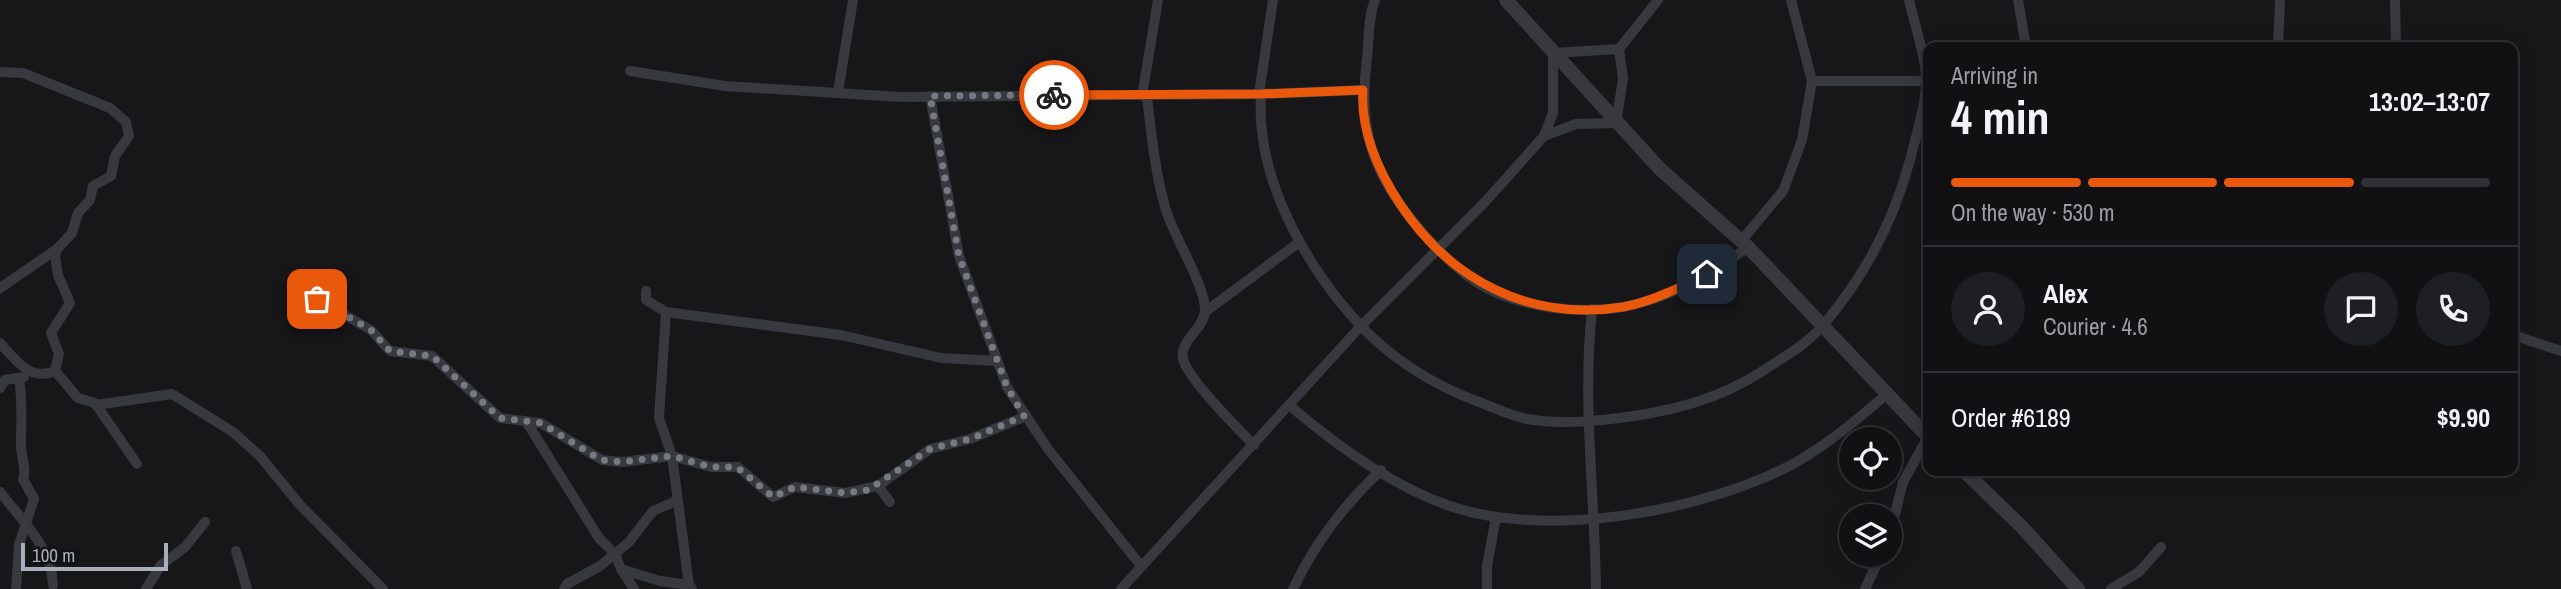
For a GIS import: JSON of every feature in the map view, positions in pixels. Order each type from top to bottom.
[{"type":"street","points":[[838,92],[853,0]]},
{"type":"street","points":[[1158,0],[1144,96],[1165,209],[1201,294],[1205,312]]},
{"type":"street","points":[[1273,0],[1260,94],[1260,121],[1283,211],[1298,243],[1334,297],[1360,327],[1391,356],[1466,397],[1526,418],[1588,421],[1655,413],[1703,402],[1747,381],[1824,325],[1870,260],[1899,200],[1923,102]]},
{"type":"street","points":[[1375,0],[1363,90],[1367,131],[1379,172],[1405,211],[1436,248],[1471,279],[1503,296],[1540,304],[1591,309],[1624,307],[1722,267],[1744,244],[1783,191],[1802,140],[1812,81],[1791,0]]},
{"type":"street","points":[[1506,0],[1660,169],[1744,244],[1923,432]]},
{"type":"street","points":[[1616,122],[1623,79],[1619,49],[1658,0]]},
{"type":"street","points":[[1909,0],[1923,60]]},
{"type":"street","points":[[2018,0],[2025,42]]},
{"type":"street","points":[[2278,42],[2280,0]]},
{"type":"street","points":[[2395,0],[2396,42]]},
{"type":"street","points":[[1553,53],[1619,49]]},
{"type":"street","points":[[1121,589],[1360,327],[1436,248],[1485,202],[1544,136],[1553,113],[1553,53]]},
{"type":"street","points":[[630,71],[725,86],[866,96],[1144,96],[1363,90]]},
{"type":"street","points":[[0,72],[23,73],[94,101],[118,114],[130,136],[115,156],[111,176],[93,186],[90,200],[78,213],[72,233],[57,249],[0,288]]},
{"type":"street","points":[[1812,81],[1923,81]]},
{"type":"street","points":[[930,96],[959,256],[1007,387],[1024,416],[1141,566]]},
{"type":"street","points":[[1544,136],[1576,124],[1616,122]]},
{"type":"street","points":[[1254,445],[1209,396],[1183,359],[1183,349],[1205,312],[1298,243]]},
{"type":"street","points":[[55,371],[60,354],[51,333],[70,303],[56,269],[57,249]]},
{"type":"street","points":[[646,291],[646,300],[666,312],[828,332],[941,358],[997,360]]},
{"type":"street","points":[[317,299],[371,330],[390,351],[432,356],[500,418],[541,423],[601,460],[622,462],[672,456],[711,467],[737,467],[773,497],[795,487],[845,493],[878,486],[930,449],[970,439],[1024,416]]},
{"type":"street","points":[[1591,309],[1586,396],[1595,519],[1595,589]]},
{"type":"street","points":[[621,569],[690,587],[676,502],[672,456],[659,418],[666,312]]},
{"type":"street","points":[[2518,337],[2561,351]]},
{"type":"street","points":[[0,343],[30,372],[41,374]]},
{"type":"street","points":[[0,388],[5,380],[55,371]]},
{"type":"street","points":[[55,371],[78,398],[96,405],[172,394],[233,432],[260,456],[300,505],[383,589]]},
{"type":"street","points":[[16,589],[19,544],[34,499],[23,479],[25,472],[20,449],[24,403],[19,378]]},
{"type":"street","points":[[1290,406],[1318,430],[1409,488],[1447,505],[1496,517],[1535,522],[1595,519],[1682,505],[1753,482],[1818,448],[1887,394]]},
{"type":"street","points":[[96,405],[137,464]]},
{"type":"street","points":[[526,421],[599,538],[615,554],[634,589]]},
{"type":"street","points":[[1898,504],[1903,482],[1923,446]]},
{"type":"street","points":[[1293,589],[1304,565],[1354,495],[1381,470]]},
{"type":"street","points":[[1969,476],[2048,554],[2078,589]]},
{"type":"street","points":[[878,486],[890,502]]},
{"type":"street","points":[[0,492],[26,523],[53,567],[53,585]]},
{"type":"street","points":[[564,589],[629,542],[653,511],[676,502]]},
{"type":"street","points":[[1487,589],[1487,566],[1496,517]]},
{"type":"street","points":[[146,589],[161,565],[185,547],[205,522]]},
{"type":"street","points":[[2111,589],[2139,572],[2161,547]]},
{"type":"street","points":[[236,551],[247,589]]},
{"type":"street","points":[[1865,589],[1875,567]]},
{"type":"way so far","points":[[317,299],[371,330],[390,351],[432,356],[500,418],[541,423],[601,460],[622,462],[672,456],[711,467],[737,467],[773,497],[795,487],[845,493],[868,490],[878,486],[930,449],[970,439],[1024,416],[1007,387],[959,256],[932,123],[930,96],[1054,95]]},
{"type":"route","points":[[1054,95],[1261,94],[1363,90],[1362,103],[1367,131],[1379,172],[1405,211],[1436,248],[1471,279],[1503,296],[1540,304],[1591,309],[1624,307],[1707,274]]}]
